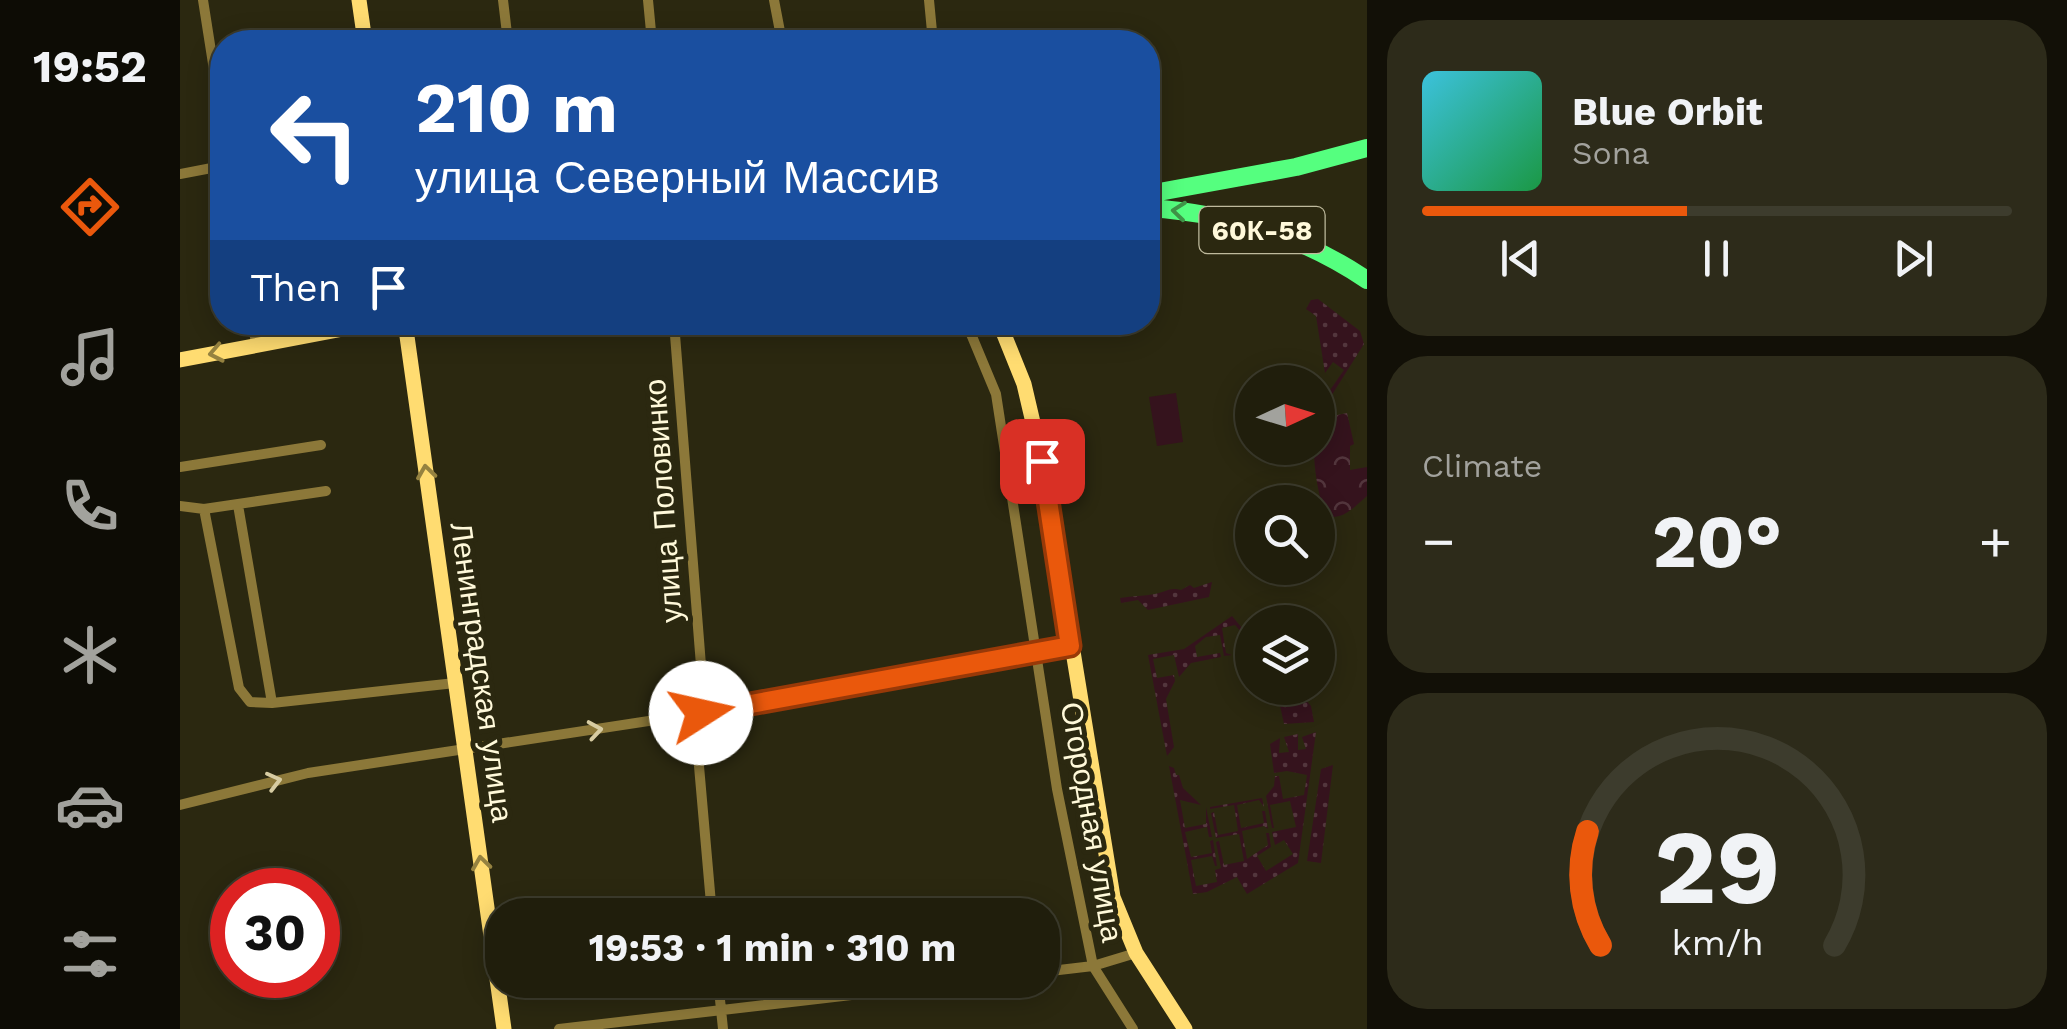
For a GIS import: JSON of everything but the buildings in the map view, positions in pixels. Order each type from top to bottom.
[{"type":"highway","points":[[1160,192],[1296,167],[1367,148]]},
{"type":"highway","name":"60К-58","points":[[1160,209],[1207,214],[1283,236],[1367,280]]},
{"type":"street","points":[[203,0],[210,45]]},
{"type":"street","points":[[359,0],[363,30]]},
{"type":"street","points":[[503,0],[507,30]]},
{"type":"street","points":[[648,0],[651,30]]},
{"type":"street","points":[[774,0],[780,30]]},
{"type":"street","points":[[929,0],[932,30]]},
{"type":"street","points":[[180,174],[210,168]]},
{"type":"street","points":[[255,335],[256,346]]},
{"type":"street","points":[[180,360],[313,335]]},
{"type":"street","name":"Ленинградская улица","points":[[407,335],[504,1029]]},
{"type":"street","name":"улица Половинко","points":[[675,335],[702,678],[700,766],[711,898]]},
{"type":"street","name":"Огородная улица","points":[[971,335],[996,394],[1057,789],[1093,966],[1133,1029]]},
{"type":"street","points":[[1004,335],[1034,420],[1113,896],[1136,953],[1185,1029]]},
{"type":"street","points":[[180,467],[321,444]]},
{"type":"street","points":[[180,506],[204,509],[326,490]]},
{"type":"street","points":[[238,504],[272,703]]},
{"type":"street","points":[[204,509],[238,688],[250,702],[272,703],[455,683]]},
{"type":"street","points":[[180,806],[308,772],[701,713],[1070,646]]},
{"type":"street","points":[[1060,970],[1093,966],[1136,953]]},
{"type":"street","points":[[720,998],[723,1029]]},
{"type":"street","points":[[559,1029],[834,998]]},
{"type":"green space","points":[[1318,299],[1360,331],[1364,344],[1335,390],[1344,370],[1333,362],[1324,365],[1316,316],[1306,309],[1311,300]]},
{"type":"green space","points":[[1176,393],[1183,442],[1157,446],[1149,397]]},
{"type":"green space","points":[[1347,413],[1354,444],[1350,446],[1350,470],[1367,467],[1367,496],[1343,515],[1335,516],[1335,485],[1318,485],[1316,465],[1335,465],[1335,416]]},
{"type":"green space","points":[[1212,582],[1209,597],[1148,610],[1138,600],[1121,603],[1120,598]]},
{"type":"green space","points":[[1232,616],[1235,620],[1235,625],[1222,628],[1226,653],[1232,655],[1224,656],[1220,635],[1206,637],[1195,646],[1197,657],[1220,653],[1221,657],[1191,663],[1179,677],[1174,655],[1153,659],[1157,678],[1174,675],[1175,681],[1166,699],[1174,747],[1167,756],[1148,655],[1184,649]]},
{"type":"green space","points":[[1280,705],[1311,706],[1314,722],[1284,724]]},
{"type":"green space","points":[[1316,732],[1298,863],[1247,894],[1237,877],[1207,892],[1193,894],[1169,766],[1179,775],[1183,788],[1201,805],[1180,800],[1185,828],[1206,824],[1206,807],[1212,837],[1207,827],[1185,832],[1191,857],[1212,853],[1213,840],[1217,866],[1212,856],[1191,860],[1196,886],[1217,882],[1215,870],[1221,868],[1216,842],[1219,841],[1224,865],[1244,861],[1239,834],[1216,838],[1211,813],[1214,812],[1218,835],[1238,831],[1234,805],[1210,807],[1262,798],[1264,807],[1259,800],[1237,805],[1241,828],[1264,823],[1265,811],[1268,829],[1264,826],[1242,831],[1247,859],[1268,845],[1269,833],[1271,847],[1257,856],[1266,871],[1293,854],[1284,840],[1275,845],[1272,832],[1296,827],[1290,801],[1270,805],[1272,828],[1266,796],[1274,786],[1275,776],[1279,776],[1283,799],[1304,795],[1307,775],[1274,773],[1270,744],[1280,738],[1279,753],[1289,752],[1284,737],[1298,734],[1298,750],[1306,749],[1302,737]]},
{"type":"green space","points":[[1333,765],[1321,863],[1307,861],[1321,769]]},
{"type":"route","points":[[701,713],[1070,646],[1042,461]]}]
